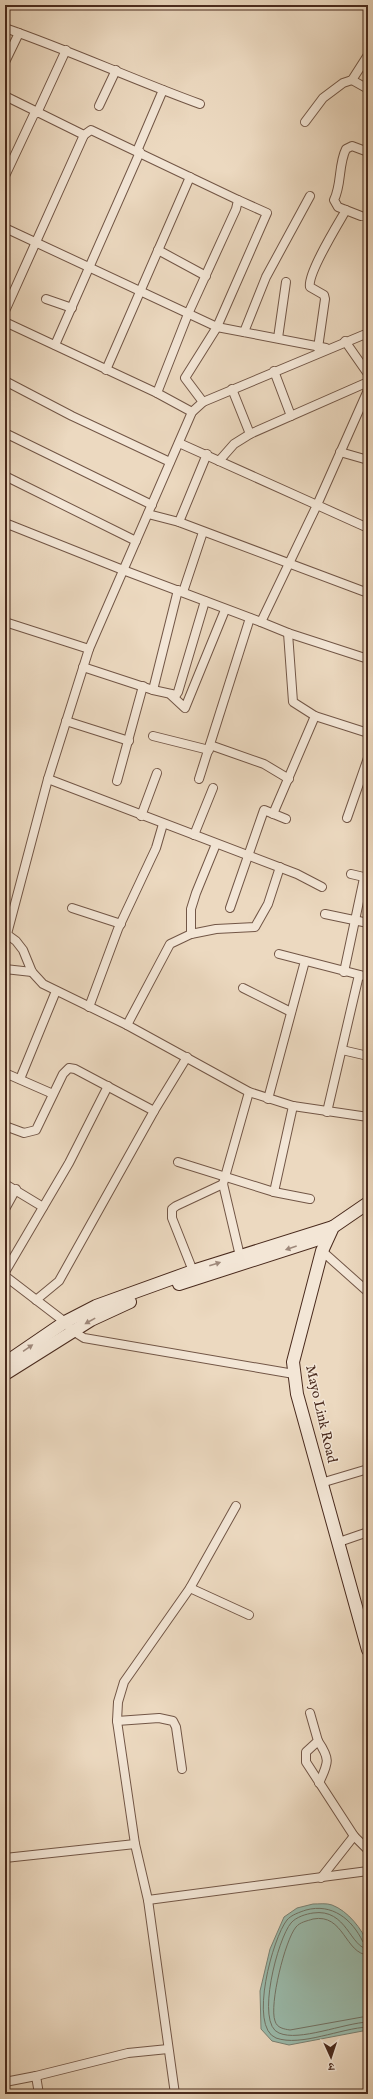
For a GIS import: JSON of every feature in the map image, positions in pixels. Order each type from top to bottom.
[{"type":"street","points":[[5,28],[66,50],[200,104]]},
{"type":"street","points":[[5,62],[19,32]]},
{"type":"street","points":[[5,176],[66,50]]},
{"type":"street","points":[[305,122],[323,98],[343,83],[352,80],[368,55]]},
{"type":"street","points":[[99,106],[116,70]]},
{"type":"street","points":[[352,80],[368,89]]},
{"type":"street","points":[[55,345],[90,268],[139,152],[163,90]]},
{"type":"street","points":[[5,96],[84,135]]},
{"type":"street","points":[[5,311],[84,135],[91,130],[139,152],[267,213],[217,327],[185,378],[203,402]]},
{"type":"street","points":[[361,216],[338,207],[334,200],[339,186],[342,156],[346,149],[352,146],[368,152]]},
{"type":"street","points":[[106,370],[190,176]]},
{"type":"street","points":[[244,332],[266,277],[310,196]]},
{"type":"street","points":[[157,393],[188,314],[236,209],[238,200]]},
{"type":"street","points":[[318,348],[325,299],[324,295],[310,287],[310,279],[346,210]]},
{"type":"street","points":[[5,228],[217,327],[278,338],[318,348],[327,348]]},
{"type":"street","points":[[158,250],[206,276]]},
{"type":"street","points":[[278,338],[286,282]]},
{"type":"street","points":[[46,299],[72,308]]},
{"type":"street","points":[[5,322],[157,393],[192,412]]},
{"type":"street","points":[[368,333],[327,348],[203,402],[192,412],[89,649],[48,779],[6,933],[16,941],[23,950],[32,972],[43,984],[126,1025],[249,1092],[293,1106],[368,1117]]},
{"type":"street","points":[[345,341],[368,374]]},
{"type":"street","points":[[274,371],[291,416]]},
{"type":"street","points":[[5,381],[72,416],[170,462]]},
{"type":"street","points":[[219,461],[234,444],[250,434],[368,382]]},
{"type":"street","points":[[232,389],[250,434]]},
{"type":"street","points":[[261,622],[288,562],[317,505],[368,390]]},
{"type":"street","points":[[5,433],[152,506]]},
{"type":"street","points":[[179,443],[207,454],[219,461],[368,528]]},
{"type":"street","points":[[340,452],[368,460]]},
{"type":"street","points":[[179,522],[207,454]]},
{"type":"street","points":[[5,476],[136,541]]},
{"type":"street","points":[[148,514],[179,522],[368,593]]},
{"type":"street","points":[[5,523],[225,610],[288,633],[368,659]]},
{"type":"street","points":[[153,690],[180,591],[203,532]]},
{"type":"street","points":[[171,695],[178,692],[205,601]]},
{"type":"street","points":[[83,667],[171,695],[184,708],[225,610]]},
{"type":"street","points":[[199,779],[250,618]]},
{"type":"street","points":[[5,622],[89,649]]},
{"type":"street","points":[[288,633],[293,702],[315,716],[368,734]]},
{"type":"street","points":[[117,781],[129,742],[143,686]]},
{"type":"street","points":[[273,814],[315,716]]},
{"type":"street","points":[[66,721],[129,742]]},
{"type":"street","points":[[153,736],[210,747],[264,764],[289,779]]},
{"type":"street","points":[[347,818],[368,758]]},
{"type":"street","points":[[141,816],[158,773]]},
{"type":"street","points":[[48,779],[141,816],[280,867],[322,887]]},
{"type":"street","points":[[194,836],[213,788]]},
{"type":"street","points":[[230,908],[264,810],[286,819]]},
{"type":"street","points":[[89,1007],[121,924],[156,848],[163,824]]},
{"type":"street","points":[[191,934],[191,909],[216,844]]},
{"type":"street","points":[[126,1025],[170,944],[191,934],[216,929],[255,927],[268,904],[280,867]]},
{"type":"street","points":[[344,972],[366,878],[351,874]]},
{"type":"street","points":[[72,908],[121,924]]},
{"type":"street","points":[[325,914],[368,922]]},
{"type":"street","points":[[279,954],[368,977]]},
{"type":"street","points":[[268,1099],[305,961]]},
{"type":"street","points":[[5,969],[32,972]]},
{"type":"street","points":[[327,1112],[359,975]]},
{"type":"street","points":[[242,988],[291,1012]]},
{"type":"street","points":[[20,1079],[56,991]]},
{"type":"street","points":[[342,1050],[368,1056]]},
{"type":"street","points":[[36,1300],[59,1281],[154,1111],[187,1057]]},
{"type":"street","points":[[5,1126],[24,1133],[36,1130],[63,1074],[69,1068],[75,1069],[154,1111]]},
{"type":"street","points":[[5,1073],[53,1094]]},
{"type":"street","points":[[5,1272],[69,1163],[108,1086]]},
{"type":"street","points":[[240,1256],[224,1180],[249,1092]]},
{"type":"street","points":[[274,1192],[293,1106]]},
{"type":"street","points":[[178,1162],[224,1180],[310,1199]]},
{"type":"street","points":[[193,1271],[172,1218],[172,1209],[224,1180]]},
{"type":"street","points":[[5,1184],[16,1189],[43,1207]]},
{"type":"street","points":[[5,1209],[16,1189]]},
{"type":"street","points":[[5,1363],[69,1326],[154,1293],[331,1232],[368,1204]]},
{"type":"street","points":[[5,1374],[96,1306],[193,1271],[240,1256],[331,1232]]},
{"type":"street","name":"Mayo Link Road","points":[[331,1232],[322,1251],[294,1362],[294,1374],[321,1483],[340,1542],[368,1650]]},
{"type":"street","points":[[322,1251],[368,1292]]},
{"type":"street","points":[[5,1276],[84,1338],[294,1374]]},
{"type":"street","points":[[321,1483],[368,1469]]},
{"type":"street","points":[[175,2094],[148,1900],[135,1844],[117,1721],[118,1702],[124,1682],[190,1588],[236,1506]]},
{"type":"street","points":[[340,1542],[368,1532]]},
{"type":"street","points":[[190,1588],[249,1615]]},
{"type":"street","points":[[310,1713],[318,1741],[327,1753],[328,1760],[319,1783]]},
{"type":"street","points":[[117,1721],[159,1718],[173,1722],[176,1727],[182,1769]]},
{"type":"street","points":[[318,1741],[306,1752],[305,1758],[319,1783],[354,1836],[368,1850]]},
{"type":"street","points":[[321,1878],[354,1836]]},
{"type":"street","points":[[5,1858],[135,1844]]},
{"type":"street","points":[[148,1900],[368,1871]]},
{"type":"street","points":[[5,2082],[36,2076],[128,2053],[168,2049]]},
{"type":"street","points":[[36,2076],[39,2094]]},
{"type":"water","points":[[313,1904],[330,1904],[344,1912],[354,1921],[368,1944],[368,2030],[289,2045],[272,2041],[261,2029],[260,1991],[270,1949],[284,1917],[297,1908]]}]
